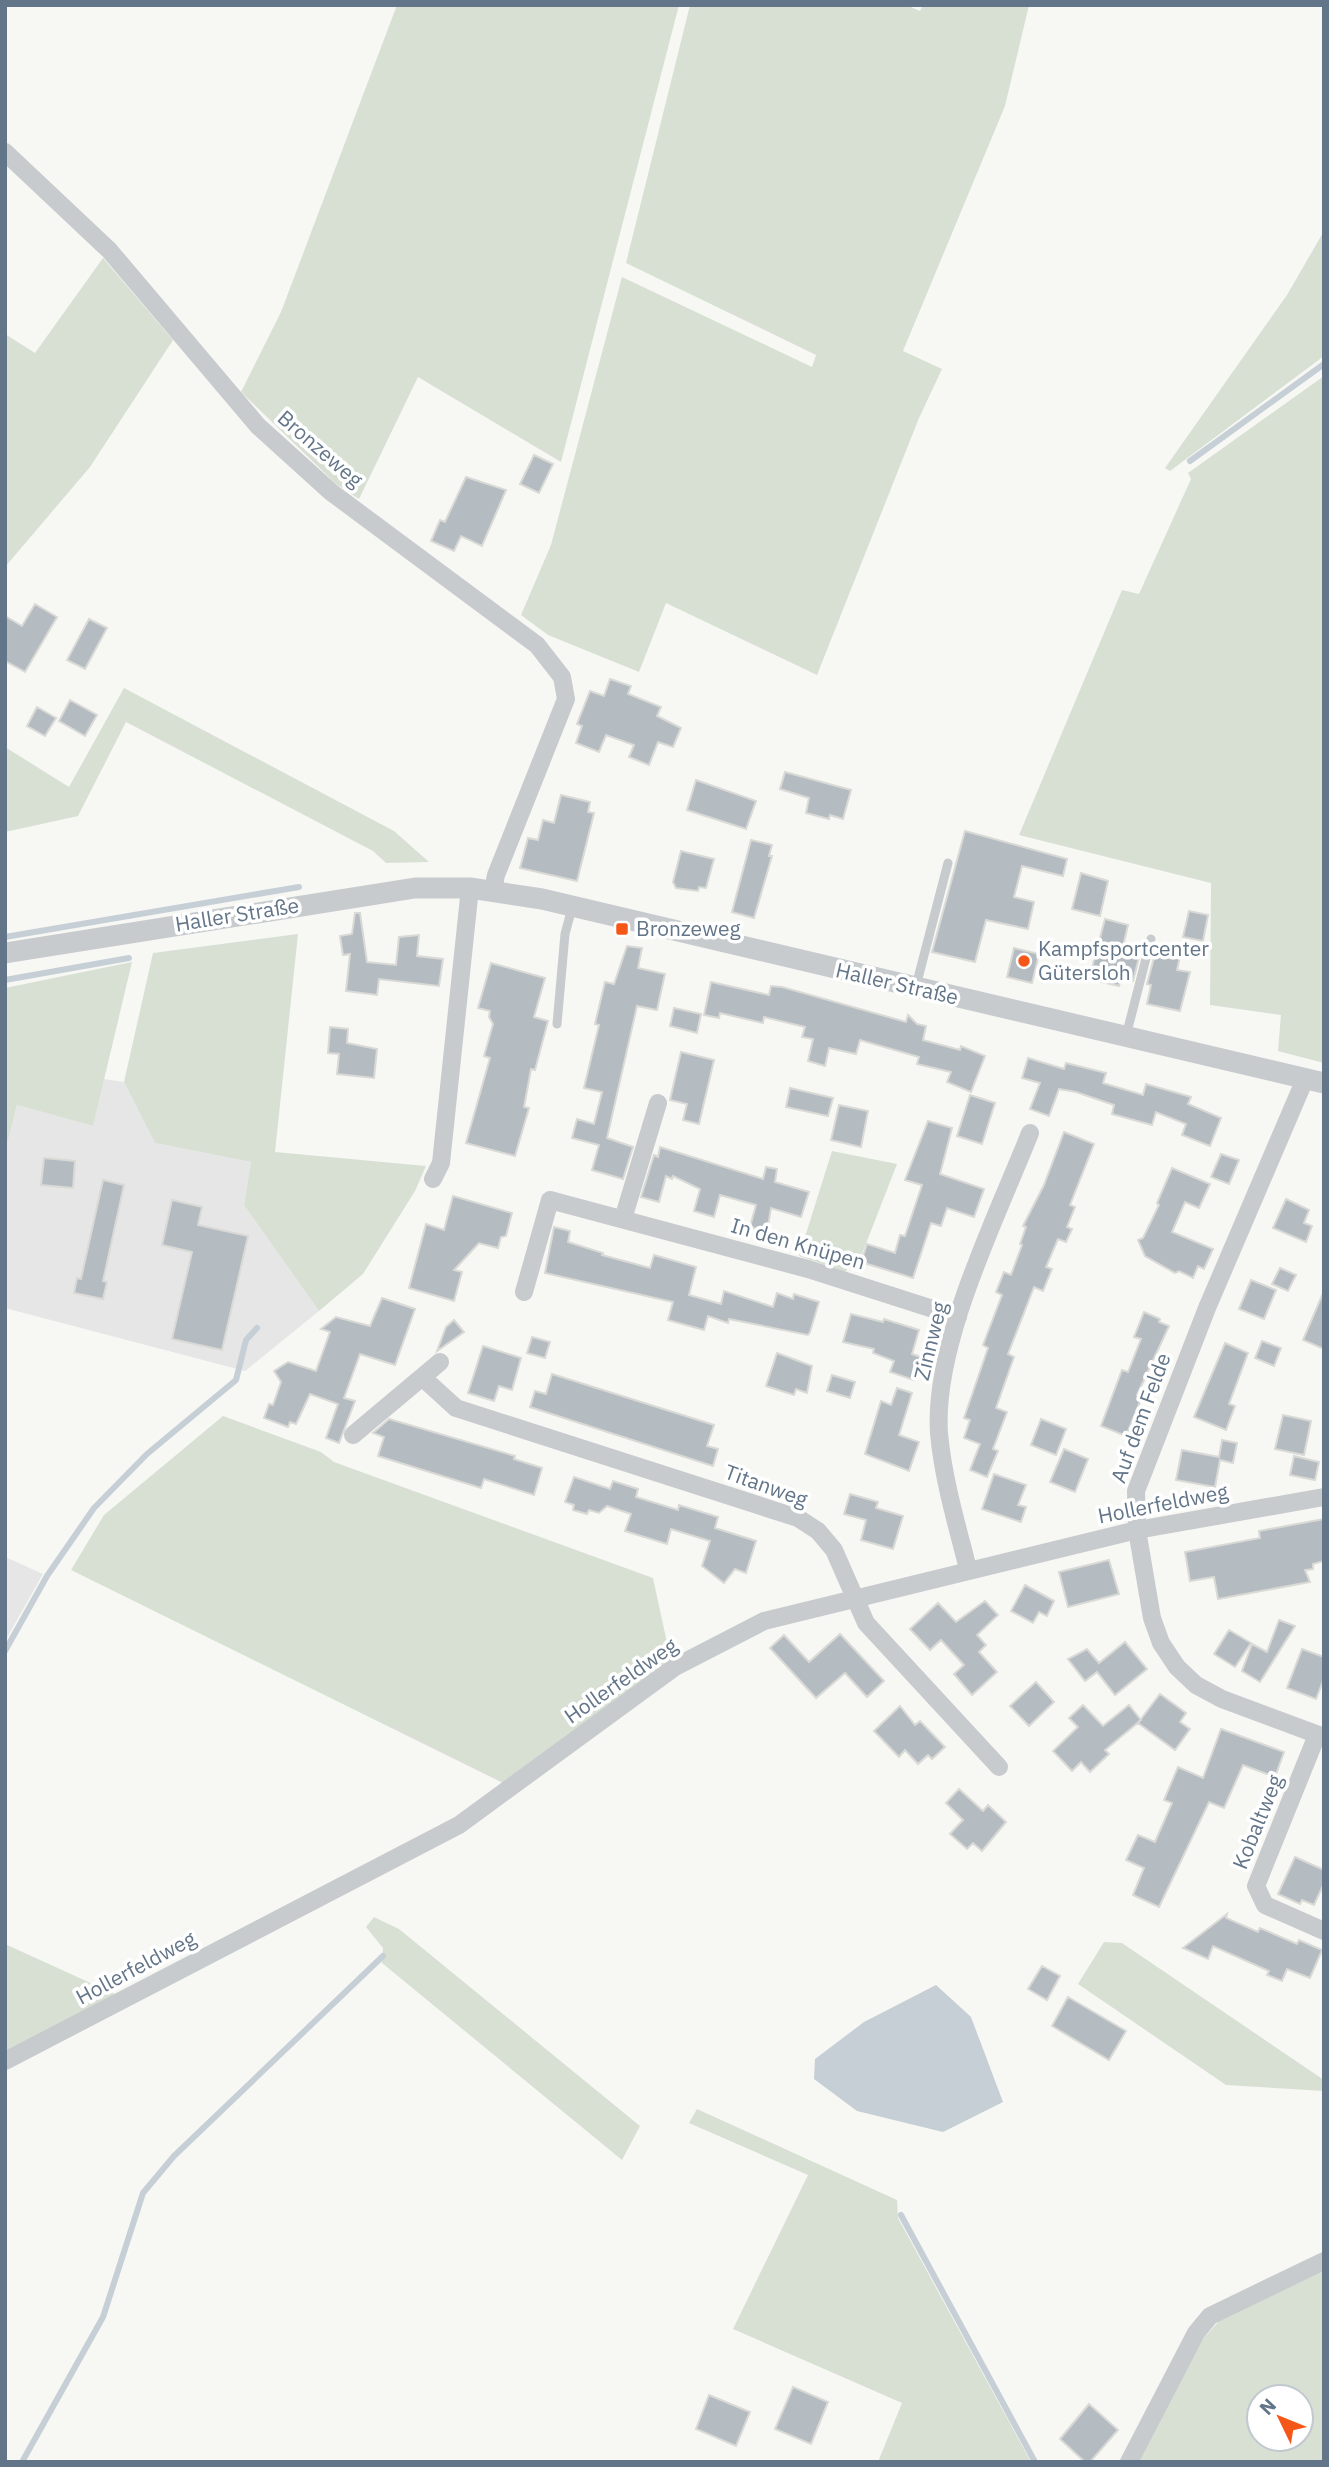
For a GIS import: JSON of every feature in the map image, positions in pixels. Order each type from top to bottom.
[{"type":"street","name":"Bronzeweg","points":[[5,152],[109,250],[258,426],[331,492],[537,645],[562,677],[566,699],[496,875],[493,890]]},
{"type":"street","name":"Haller Straße","points":[[5,953],[387,891],[415,888],[493,890],[572,906],[1314,1081]]},
{"type":"street","points":[[433,1179],[441,1163],[470,888]]},
{"type":"street","name":"Auf dem Felde","points":[[1314,1081],[1207,1308],[1136,1491],[1137,1530],[1152,1618],[1161,1643],[1177,1667],[1196,1685],[1222,1699],[1320,1736]]},
{"type":"street","points":[[623,1219],[658,1103]]},
{"type":"street","name":"Zinnweg","points":[[968,1569],[944,1470],[939,1431],[941,1381],[958,1317],[1030,1133]]},
{"type":"street","name":"In den Knüpen","points":[[524,1292],[550,1200],[808,1269],[958,1317]]},
{"type":"street","points":[[353,1435],[440,1362]]},
{"type":"street","name":"Titanweg","points":[[422,1377],[456,1408],[798,1518],[818,1531],[834,1550],[866,1623],[999,1767]]},
{"type":"street","name":"Hollerfeldweg","points":[[5,2061],[459,1825],[675,1667],[764,1621],[968,1569],[1137,1530],[1324,1497]]},
{"type":"street","name":"Kobaltweg","points":[[1320,1736],[1256,1886],[1265,1905],[1324,1931]]},
{"type":"street","points":[[1129,2462],[1196,2333],[1210,2316],[1324,2261]]},
{"type":"lane","points":[[916,988],[948,863]]},
{"type":"lane","points":[[557,1024],[565,934],[572,906]]},
{"type":"lane","points":[[1125,1038],[1151,939]]},
{"type":"shaded area","points":[[397,5],[679,5],[561,462],[418,377],[359,499],[336,484],[241,392],[281,312]]},
{"type":"shaded area","points":[[690,5],[906,5],[920,11],[923,5],[1029,5],[1005,106],[903,351],[942,369],[919,418],[817,675],[666,603],[639,672],[548,635],[521,615],[551,545],[622,277],[812,367],[816,355],[626,263]]},
{"type":"shaded area","points":[[1324,231],[1324,356],[1170,471],[1165,468],[1287,295]]},
{"type":"shaded area","points":[[103,258],[173,340],[90,467],[5,567],[5,334],[35,353]]},
{"type":"shaded area","points":[[1324,376],[1324,1063],[1278,1051],[1281,1015],[1210,1005],[1211,883],[1019,835],[1122,590],[1139,594],[1191,479],[1188,473]]},
{"type":"shaded area","points":[[124,688],[394,831],[429,862],[386,863],[373,851],[126,722],[78,816],[5,832],[5,747],[69,787]]},
{"type":"shaded area","points":[[298,934],[275,1152],[426,1166],[415,1191],[363,1274],[319,1311],[244,1205],[251,1162],[155,1143],[124,1082],[153,953]]},
{"type":"shaded area","points":[[132,962],[93,1126],[17,1105],[5,1152],[5,988]]},
{"type":"shaded area","points":[[104,1079],[124,1082],[155,1143],[251,1162],[244,1205],[319,1311],[245,1371],[5,1308],[5,1152],[17,1105],[93,1126]]},
{"type":"shaded area","points":[[832,1151],[897,1164],[860,1259],[852,1256],[846,1272],[799,1256]]},
{"type":"shaded area","points":[[223,1416],[321,1452],[334,1462],[653,1578],[671,1661],[503,1783],[71,1570],[104,1515]]},
{"type":"shaded area","points":[[5,1557],[43,1574],[5,1641]]},
{"type":"shaded area","points":[[374,1917],[399,1929],[640,2126],[622,2160],[382,1963],[383,1948],[366,1927]]},
{"type":"shaded area","points":[[1104,1942],[1122,1943],[1324,2080],[1324,2091],[1226,2085],[1078,1984]]},
{"type":"shaded area","points":[[5,1944],[119,1996],[5,2052]]},
{"type":"shaded area","points":[[936,1985],[971,2017],[1003,2102],[943,2132],[857,2111],[814,2079],[815,2059],[864,2022]]},
{"type":"shaded area","points":[[697,2109],[897,2200],[898,2218],[1031,2462],[878,2462],[902,2403],[733,2329],[808,2175],[689,2123]]},
{"type":"shaded area","points":[[1324,2271],[1324,2462],[1137,2462],[1203,2339],[1219,2321]]},
{"type":"building","points":[[534,455],[553,464],[539,493],[520,484]]},
{"type":"building","points":[[466,477],[506,490],[482,546],[461,536],[454,551],[431,541],[440,520],[445,522]]},
{"type":"building","points":[[35,604],[57,617],[25,672],[5,661],[5,616],[22,626]]},
{"type":"building","points":[[89,619],[107,628],[85,669],[67,660]]},
{"type":"building","points":[[610,679],[631,686],[628,694],[661,707],[657,716],[681,728],[673,747],[658,742],[649,765],[629,757],[634,745],[606,735],[599,752],[576,743],[582,726],[577,724],[590,691],[604,696]]},
{"type":"building","points":[[70,700],[97,715],[85,736],[59,721]]},
{"type":"building","points":[[37,707],[56,718],[45,736],[27,726]]},
{"type":"building","points":[[785,772],[851,790],[843,819],[830,815],[829,819],[806,813],[809,798],[780,789]]},
{"type":"building","points":[[696,780],[756,801],[746,829],[687,810]]},
{"type":"building","points":[[561,795],[590,802],[588,812],[594,813],[577,881],[520,868],[528,838],[538,840],[543,820],[554,823]]},
{"type":"building","points":[[965,831],[1067,859],[1063,876],[1022,866],[1014,897],[1034,902],[1028,929],[986,920],[975,962],[932,952]]},
{"type":"building","points":[[751,840],[772,845],[769,856],[772,856],[754,918],[732,912]]},
{"type":"building","points":[[681,851],[714,859],[706,888],[699,887],[698,891],[676,888],[673,882]]},
{"type":"building","points":[[1081,873],[1108,881],[1100,916],[1072,909]]},
{"type":"building","points":[[1189,911],[1208,915],[1203,941],[1183,937]]},
{"type":"building","points":[[355,913],[360,913],[367,962],[396,965],[399,937],[419,935],[417,956],[443,959],[439,986],[379,979],[377,995],[346,991],[350,954],[343,955],[340,936],[352,934]]},
{"type":"building","points":[[1105,919],[1128,925],[1124,942],[1142,946],[1133,981],[1121,978],[1119,986],[1089,979]]},
{"type":"building","points":[[627,946],[642,948],[638,968],[665,974],[657,1010],[637,1006],[607,1138],[633,1147],[623,1179],[592,1170],[599,1145],[572,1138],[577,1119],[594,1124],[602,1092],[584,1088],[599,1025],[595,1024],[605,982],[614,984]]},
{"type":"building","points":[[1161,947],[1181,952],[1177,970],[1190,972],[1180,1011],[1147,1004],[1151,985],[1147,984],[1156,950],[1160,951]]},
{"type":"building","name":"Kampfsportcenter Gütersloh","points":[[1014,948],[1039,954],[1032,983],[1007,977]]},
{"type":"building","points":[[491,963],[545,978],[534,1017],[548,1021],[535,1070],[531,1069],[524,1107],[529,1108],[515,1156],[466,1143],[490,1058],[484,1056],[493,1024],[489,1017],[490,1011],[478,1008]]},
{"type":"building","points":[[711,982],[769,995],[771,986],[782,987],[906,1022],[908,1015],[917,1024],[926,1026],[923,1040],[960,1050],[961,1046],[985,1056],[971,1092],[947,1082],[951,1072],[917,1064],[919,1057],[860,1040],[856,1054],[829,1048],[825,1066],[808,1061],[813,1039],[802,1037],[805,1027],[764,1017],[763,1023],[720,1013],[719,1018],[704,1015]]},
{"type":"building","points":[[674,1008],[701,1014],[697,1033],[670,1026]]},
{"type":"building","points":[[330,1027],[348,1029],[347,1043],[377,1049],[374,1078],[337,1074],[339,1054],[328,1053]]},
{"type":"building","points":[[681,1052],[714,1060],[699,1124],[683,1120],[687,1104],[670,1100]]},
{"type":"building","points":[[1028,1058],[1064,1069],[1066,1063],[1106,1073],[1103,1083],[1143,1095],[1146,1084],[1191,1097],[1188,1104],[1221,1118],[1210,1146],[1182,1135],[1186,1124],[1156,1112],[1152,1125],[1112,1114],[1114,1105],[1076,1092],[1059,1089],[1049,1116],[1030,1109],[1040,1083],[1022,1078]]},
{"type":"building","points":[[790,1088],[833,1098],[828,1116],[786,1107]]},
{"type":"building","points":[[970,1095],[995,1103],[982,1144],[957,1136]]},
{"type":"building","points":[[839,1105],[868,1111],[861,1147],[831,1140]]},
{"type":"building","points":[[928,1121],[952,1128],[940,1174],[984,1189],[974,1217],[947,1208],[941,1226],[931,1223],[913,1278],[861,1262],[867,1244],[895,1253],[900,1235],[905,1236],[922,1185],[905,1180]]},
{"type":"building","points":[[1064,1132],[1094,1144],[1070,1205],[1075,1207],[1067,1227],[1072,1229],[1066,1242],[1058,1239],[1046,1267],[1052,1269],[1043,1291],[1034,1287],[1008,1354],[1014,1357],[996,1408],[1007,1412],[993,1449],[998,1451],[987,1477],[970,1470],[980,1444],[964,1438],[970,1420],[964,1418],[988,1348],[983,1345],[1002,1295],[996,1292],[1004,1272],[1011,1275],[1022,1245],[1020,1244],[1026,1227],[1023,1226],[1044,1185]]},
{"type":"building","points":[[660,1147],[763,1179],[766,1167],[777,1169],[775,1182],[809,1192],[801,1217],[771,1208],[767,1232],[750,1227],[756,1205],[720,1195],[714,1217],[694,1211],[700,1189],[673,1176],[672,1179],[666,1176],[659,1202],[641,1197],[654,1155],[658,1157]]},
{"type":"building","points":[[1221,1154],[1239,1160],[1229,1184],[1211,1177]]},
{"type":"building","points":[[44,1158],[75,1161],[73,1188],[41,1185]]},
{"type":"building","points":[[1172,1168],[1210,1184],[1199,1208],[1185,1202],[1172,1232],[1213,1249],[1204,1269],[1198,1266],[1193,1278],[1179,1271],[1175,1273],[1145,1256],[1138,1240],[1143,1238],[1159,1205],[1157,1203]]},
{"type":"building","points":[[103,1180],[124,1185],[103,1281],[107,1282],[103,1299],[74,1293],[77,1278],[81,1279]]},
{"type":"building","points":[[453,1196],[512,1213],[506,1236],[501,1237],[498,1248],[479,1243],[454,1270],[462,1272],[454,1301],[409,1288],[426,1224],[444,1230]]},
{"type":"building","points":[[1286,1199],[1309,1210],[1304,1223],[1312,1226],[1306,1242],[1273,1228]]},
{"type":"building","points":[[172,1200],[202,1207],[198,1225],[248,1236],[222,1350],[172,1339],[192,1252],[162,1245]]},
{"type":"building","points":[[554,1227],[570,1231],[568,1242],[603,1253],[602,1255],[650,1268],[654,1255],[696,1267],[689,1295],[721,1304],[724,1291],[773,1307],[777,1293],[793,1299],[794,1294],[819,1302],[810,1332],[808,1335],[729,1319],[728,1323],[708,1316],[704,1330],[668,1320],[673,1302],[545,1273]]},
{"type":"building","points":[[1280,1268],[1296,1275],[1288,1291],[1272,1284]]},
{"type":"building","points":[[1251,1280],[1276,1290],[1264,1319],[1239,1309]]},
{"type":"building","points":[[1324,1291],[1324,1349],[1303,1340]]},
{"type":"building","points":[[382,1298],[415,1309],[395,1365],[360,1354],[344,1398],[355,1401],[339,1443],[326,1438],[338,1404],[310,1394],[296,1424],[290,1422],[288,1427],[264,1418],[269,1404],[273,1405],[281,1382],[274,1371],[288,1362],[316,1371],[330,1332],[321,1329],[336,1317],[370,1326]]},
{"type":"building","points":[[1144,1312],[1169,1326],[1137,1395],[1142,1397],[1126,1436],[1101,1426],[1122,1370],[1128,1372],[1141,1339],[1134,1337]]},
{"type":"building","points":[[851,1314],[883,1322],[884,1319],[919,1330],[912,1354],[921,1357],[914,1380],[890,1372],[894,1361],[873,1353],[874,1349],[843,1342]]},
{"type":"building","points":[[454,1320],[464,1332],[437,1351],[446,1327]]},
{"type":"building","points":[[532,1337],[550,1342],[545,1358],[527,1353]]},
{"type":"building","points":[[1262,1341],[1281,1348],[1274,1366],[1255,1358]]},
{"type":"building","points":[[1225,1343],[1248,1353],[1229,1404],[1235,1406],[1226,1430],[1194,1417]]},
{"type":"building","points":[[483,1346],[521,1358],[512,1390],[499,1386],[494,1401],[468,1393]]},
{"type":"building","points":[[777,1353],[812,1366],[807,1393],[796,1389],[794,1395],[766,1386]]},
{"type":"building","points":[[552,1374],[714,1425],[707,1446],[718,1449],[713,1466],[530,1407],[535,1391],[546,1394]]},
{"type":"building","points":[[832,1375],[855,1382],[850,1398],[827,1391]]},
{"type":"building","points":[[897,1388],[912,1393],[899,1435],[919,1442],[909,1471],[865,1454],[881,1401],[891,1405]]},
{"type":"building","points":[[1283,1415],[1311,1421],[1304,1455],[1275,1449]]},
{"type":"building","points":[[389,1419],[515,1456],[514,1459],[542,1468],[534,1495],[484,1479],[481,1488],[378,1456],[384,1437],[373,1433]]},
{"type":"building","points":[[1041,1419],[1066,1429],[1056,1455],[1031,1445]]},
{"type":"building","points":[[1222,1440],[1237,1443],[1233,1463],[1220,1460],[1215,1487],[1176,1480],[1182,1450],[1219,1457]]},
{"type":"building","points":[[1064,1449],[1088,1459],[1075,1492],[1050,1482]]},
{"type":"building","points":[[1294,1456],[1319,1462],[1315,1480],[1290,1475]]},
{"type":"building","points":[[994,1474],[1026,1485],[1018,1505],[1026,1507],[1021,1522],[982,1509]]},
{"type":"building","points":[[574,1477],[610,1489],[613,1481],[638,1489],[636,1497],[678,1510],[679,1505],[718,1517],[715,1528],[756,1541],[746,1573],[735,1569],[724,1583],[702,1566],[710,1541],[671,1529],[667,1544],[625,1531],[631,1514],[607,1506],[599,1513],[589,1510],[587,1514],[573,1510],[574,1505],[565,1502]]},
{"type":"building","points":[[850,1494],[878,1502],[876,1508],[903,1516],[893,1549],[861,1540],[866,1520],[844,1514]]},
{"type":"building","points":[[1324,1519],[1324,1561],[1313,1564],[1313,1569],[1305,1570],[1310,1582],[1218,1599],[1214,1577],[1190,1581],[1185,1552],[1260,1538],[1259,1531]]},
{"type":"building","points":[[1109,1560],[1119,1594],[1068,1607],[1059,1572]]},
{"type":"building","points":[[1025,1585],[1054,1601],[1047,1616],[1039,1612],[1033,1623],[1011,1611]]},
{"type":"building","points":[[985,1601],[998,1615],[977,1635],[986,1645],[979,1652],[997,1672],[972,1695],[954,1674],[964,1665],[941,1640],[930,1650],[910,1629],[938,1603],[956,1622]]},
{"type":"building","points":[[1279,1620],[1295,1626],[1260,1682],[1242,1671],[1252,1644],[1267,1652]]},
{"type":"building","points":[[1229,1630],[1251,1643],[1235,1667],[1214,1654]]},
{"type":"building","points":[[840,1634],[884,1681],[867,1697],[845,1673],[816,1698],[770,1648],[784,1635],[809,1662]]},
{"type":"building","points":[[1125,1642],[1147,1669],[1115,1695],[1097,1672],[1085,1681],[1068,1659],[1087,1649],[1099,1663]]},
{"type":"building","points":[[1302,1649],[1324,1657],[1324,1678],[1316,1699],[1287,1688]]},
{"type":"building","points":[[1036,1682],[1054,1702],[1029,1726],[1010,1706]]},
{"type":"building","points":[[1160,1694],[1186,1713],[1180,1722],[1190,1729],[1175,1750],[1138,1723]]},
{"type":"building","points":[[1083,1705],[1103,1726],[1129,1705],[1141,1720],[1105,1750],[1109,1754],[1090,1772],[1081,1762],[1072,1771],[1053,1751],[1078,1727],[1069,1718]]},
{"type":"building","points":[[900,1706],[915,1725],[920,1721],[945,1747],[932,1759],[928,1755],[918,1764],[905,1750],[899,1757],[874,1731]]},
{"type":"building","points":[[1221,1729],[1284,1752],[1275,1777],[1243,1765],[1224,1808],[1209,1802],[1159,1907],[1133,1895],[1144,1868],[1126,1860],[1138,1835],[1155,1842],[1172,1803],[1164,1800],[1178,1767],[1203,1778]]},
{"type":"building","points":[[959,1789],[983,1811],[988,1805],[1006,1822],[982,1851],[973,1843],[967,1849],[950,1834],[963,1820],[946,1803]]},
{"type":"building","points":[[1295,1857],[1324,1870],[1324,1883],[1314,1905],[1302,1900],[1300,1904],[1278,1894]]},
{"type":"building","points":[[1227,1914],[1226,1918],[1258,1932],[1260,1928],[1297,1944],[1299,1940],[1322,1950],[1310,1978],[1287,1969],[1282,1981],[1267,1975],[1269,1971],[1213,1946],[1208,1959],[1183,1948]]},
{"type":"building","points":[[1042,1966],[1060,1976],[1047,2000],[1028,1989]]},
{"type":"building","points":[[1068,1997],[1126,2031],[1109,2060],[1052,2026]]},
{"type":"building","points":[[793,2387],[828,2402],[811,2444],[775,2429]]},
{"type":"building","points":[[709,2395],[750,2412],[736,2446],[696,2429]]},
{"type":"building","points":[[1089,2404],[1118,2430],[1090,2462],[1085,2462],[1060,2439]]},
{"type":"waterway","points":[[1190,461],[1324,364]]},
{"type":"waterway","points":[[5,937],[299,887]]},
{"type":"waterway","points":[[5,980],[129,958]]},
{"type":"waterway","points":[[5,1651],[47,1576],[94,1508],[147,1454],[236,1380],[246,1340],[257,1328]]},
{"type":"waterway","points":[[22,2462],[103,2317],[143,2193],[174,2156],[383,1956]]},
{"type":"waterway","points":[[901,2215],[1035,2462]]},
{"type":"place","name":"Bronzeweg","points":[[622,929]]},
{"type":"place","name":"Kampfsportcenter Gütersloh","points":[[1024,961]]}]
